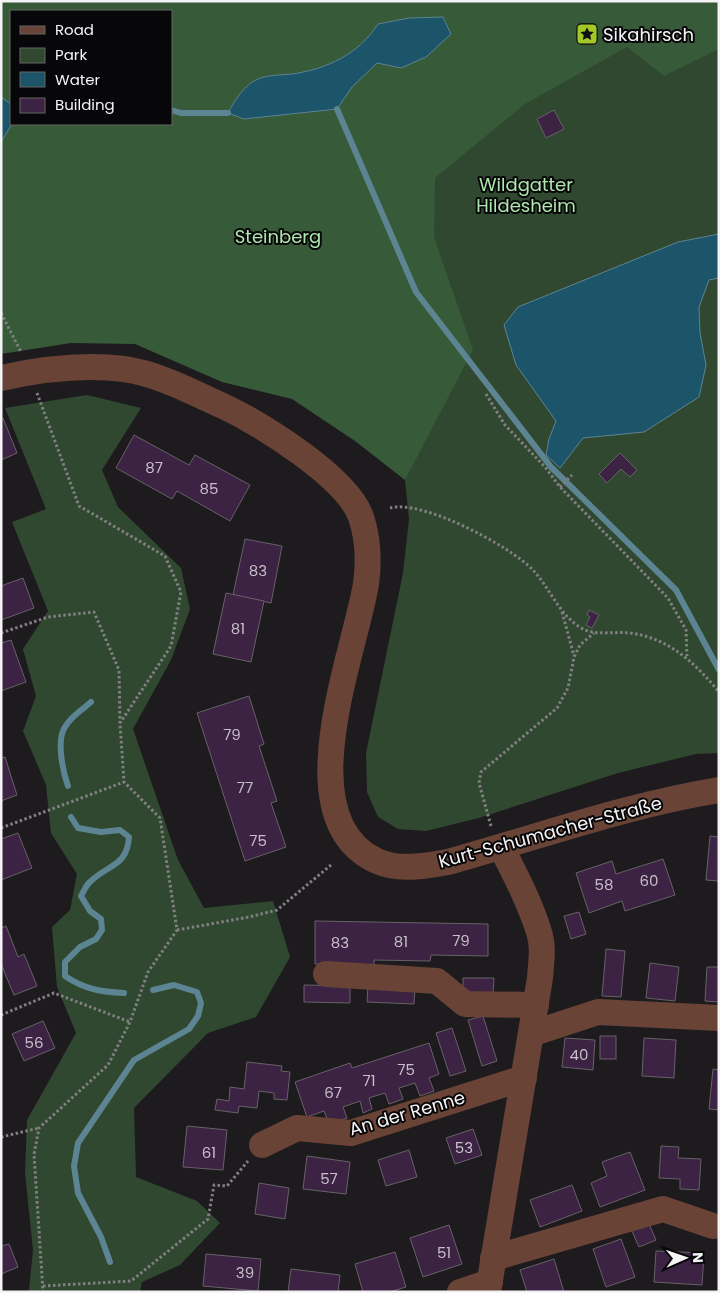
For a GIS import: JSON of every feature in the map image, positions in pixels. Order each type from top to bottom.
[{"type":"street","name":"Kurt-Schumacher-Straße","points":[[1,378],[25,362],[76,368],[125,369],[170,382],[233,411],[302,455],[336,482],[352,500],[360,515],[367,544],[367,560],[364,591],[332,736],[331,793],[338,821],[348,838],[356,847],[378,862],[394,865],[421,866],[448,862],[609,815],[670,799],[719,790]]},
{"type":"street","points":[[490,1277],[536,1005],[542,954],[539,933],[516,875],[501,847]]},
{"type":"street","points":[[326,974],[437,981],[464,1004],[536,1005]]},
{"type":"street","points":[[531,1034],[598,1012],[719,1018]]},
{"type":"street","name":"An der Renne","points":[[262,1145],[297,1128],[351,1133],[524,1078]]},
{"type":"street","points":[[460,1292],[490,1277],[663,1209],[713,1226]]},
{"type":"path","points":[[1,313],[25,362],[79,506],[165,556],[181,592],[171,646],[120,723]]},
{"type":"path","points":[[486,394],[504,424],[545,467],[560,487],[668,598],[686,630],[688,657]]},
{"type":"path","points":[[560,487],[572,475]]},
{"type":"path","points":[[390,508],[399,506],[429,513],[488,538],[513,553],[532,569],[562,610],[578,626],[594,633],[630,633],[651,638],[688,657],[719,692]]},
{"type":"path","points":[[562,610],[574,657]]},
{"type":"path","points":[[1,633],[48,617],[94,612],[119,670],[124,782],[160,818],[177,930],[148,972],[130,1022],[108,1065],[39,1128],[1,1137]]},
{"type":"path","points":[[501,847],[488,820],[479,783],[481,772],[558,708],[568,688],[574,657],[580,645],[594,633]]},
{"type":"path","points":[[1,828],[124,782]]},
{"type":"path","points":[[177,930],[277,910],[331,865]]},
{"type":"path","points":[[1,1015],[54,993],[130,1022]]},
{"type":"path","points":[[39,1128],[34,1154],[42,1292]]},
{"type":"path","points":[[43,1286],[130,1281],[208,1219],[214,1185],[228,1186],[262,1145]]},
{"type":"green space","name":"Steinberg","points":[[1,1],[719,1],[719,49],[664,76],[627,47],[525,104],[435,178],[434,237],[473,350],[405,480],[355,441],[292,399],[222,382],[135,344],[71,343],[1,354]]},
{"type":"green space","name":"Wildgatter Hildesheim","points":[[321,1],[719,1],[719,753],[696,754],[618,773],[479,818],[426,831],[398,829],[378,817],[367,792],[366,753],[403,573],[409,519],[405,480],[414,461]]},
{"type":"green space","points":[[87,395],[141,408],[102,470],[118,507],[181,568],[190,609],[171,660],[133,729],[178,860],[204,908],[273,901],[290,957],[256,1017],[208,1033],[134,1108],[136,1177],[197,1201],[220,1223],[180,1265],[142,1282],[140,1292],[26,1292],[29,1290],[33,1250],[25,1173],[27,1120],[76,1033],[57,987],[52,927],[70,910],[77,874],[51,833],[46,785],[23,731],[36,696],[23,649],[48,611],[12,522],[46,509],[5,408]]},
{"type":"water","points":[[443,17],[451,34],[426,57],[401,68],[377,63],[352,87],[337,109],[244,119],[228,113],[240,93],[258,79],[305,72],[330,64],[352,52],[370,35],[378,24],[409,18]]},
{"type":"water","points":[[1,97],[10,103],[11,125],[1,142]]},
{"type":"water","points":[[719,234],[719,278],[709,280],[699,307],[700,333],[706,365],[699,397],[644,432],[583,438],[560,468],[546,455],[549,439],[556,421],[516,365],[504,325],[518,307],[678,242]]},
{"type":"building","points":[[554,110],[564,129],[546,138],[537,119]]},
{"type":"building","points":[[3,418],[17,453],[1,460],[1,419]]},
{"type":"building","points":[[134,435],[189,465],[195,455],[250,485],[230,521],[177,491],[172,499],[116,468]]},
{"type":"building","points":[[620,453],[637,470],[630,477],[621,469],[607,483],[599,474]]},
{"type":"building","points":[[245,539],[282,546],[271,603],[233,595]]},
{"type":"building","points":[[23,578],[34,608],[1,620],[1,586]]},
{"type":"building","points":[[226,593],[264,601],[251,662],[213,654]]},
{"type":"building","points":[[589,610],[599,615],[592,628],[586,625],[590,617],[587,615]]},
{"type":"building","points":[[11,640],[26,682],[1,691],[1,643]]},
{"type":"building","points":[[249,696],[264,744],[259,746],[277,801],[271,803],[286,847],[245,861],[197,713]]},
{"type":"building","points":[[5,757],[17,795],[1,801],[1,758]]},
{"type":"building","points":[[18,833],[32,868],[1,880],[1,839]]},
{"type":"building","points":[[710,836],[719,837],[719,881],[706,880]]},
{"type":"building","points":[[663,859],[675,895],[625,911],[622,901],[589,913],[576,873],[612,861],[616,874]]},
{"type":"building","points":[[579,912],[586,934],[571,939],[564,916]]},
{"type":"building","points":[[315,921],[488,924],[488,956],[431,955],[430,961],[374,960],[374,965],[315,964]]},
{"type":"building","points":[[6,926],[18,957],[24,954],[37,986],[14,995],[1,964],[1,928]]},
{"type":"building","points":[[606,949],[625,951],[621,997],[602,996]]},
{"type":"building","points":[[650,963],[679,967],[675,1001],[646,998]]},
{"type":"building","points":[[707,967],[719,967],[719,1002],[705,1001]]},
{"type":"building","points":[[463,978],[494,978],[493,994],[463,994]]},
{"type":"building","points":[[304,985],[350,986],[350,1003],[304,1002]]},
{"type":"building","points":[[368,985],[415,988],[414,1004],[367,1002]]},
{"type":"building","points":[[483,1016],[497,1061],[482,1066],[468,1020]]},
{"type":"building","points":[[43,1021],[55,1048],[24,1061],[12,1034]]},
{"type":"building","points":[[452,1028],[466,1071],[450,1076],[436,1033]]},
{"type":"building","points":[[600,1036],[616,1036],[616,1059],[600,1059]]},
{"type":"building","points":[[565,1038],[595,1040],[593,1070],[562,1067]]},
{"type":"building","points":[[644,1038],[676,1040],[674,1078],[642,1076]]},
{"type":"building","points":[[429,1043],[439,1074],[429,1078],[434,1091],[420,1096],[415,1083],[399,1088],[403,1099],[389,1104],[385,1093],[369,1098],[372,1109],[363,1113],[360,1101],[343,1107],[347,1118],[329,1124],[324,1111],[307,1117],[295,1082],[350,1063],[352,1068]]},
{"type":"building","points":[[247,1062],[282,1066],[281,1071],[290,1072],[287,1100],[274,1099],[274,1093],[259,1091],[257,1108],[239,1106],[238,1113],[215,1110],[217,1099],[229,1101],[230,1087],[244,1089]]},
{"type":"building","points":[[713,1069],[719,1070],[719,1110],[709,1109]]},
{"type":"building","points":[[187,1126],[227,1130],[223,1170],[183,1167]]},
{"type":"building","points":[[473,1129],[482,1155],[455,1164],[446,1138]]},
{"type":"building","points":[[661,1146],[679,1147],[678,1158],[701,1159],[699,1190],[680,1189],[680,1179],[659,1178]]},
{"type":"building","points":[[409,1150],[417,1177],[386,1186],[378,1160]]},
{"type":"building","points":[[630,1152],[645,1190],[600,1207],[591,1183],[607,1176],[602,1162]]},
{"type":"building","points":[[307,1156],[350,1162],[346,1194],[303,1189]]},
{"type":"building","points":[[259,1183],[289,1188],[285,1219],[255,1214]]},
{"type":"building","points":[[572,1185],[582,1211],[540,1227],[530,1200]]},
{"type":"building","points":[[649,1224],[656,1240],[639,1247],[632,1231]]},
{"type":"building","points":[[449,1225],[462,1264],[423,1277],[410,1238]]},
{"type":"building","points":[[621,1239],[635,1277],[606,1287],[593,1249]]},
{"type":"building","points":[[9,1244],[18,1267],[1,1274],[1,1246]]},
{"type":"building","points":[[656,1251],[704,1253],[702,1285],[654,1282]]},
{"type":"building","points":[[395,1252],[406,1287],[389,1292],[363,1292],[355,1264]]},
{"type":"building","points":[[206,1254],[261,1259],[258,1291],[203,1286]]},
{"type":"building","points":[[554,1259],[564,1292],[527,1292],[520,1270]]},
{"type":"building","points":[[291,1269],[340,1275],[338,1292],[288,1292]]},
{"type":"waterway","points":[[337,109],[416,292],[551,467],[676,590],[719,670]]},
{"type":"waterway","points":[[172,110],[181,113],[228,113]]},
{"type":"waterway","points":[[68,786],[61,756],[62,733],[70,720],[91,702]]},
{"type":"waterway","points":[[71,817],[78,828],[101,832],[120,830],[129,837],[125,854],[121,860],[89,883],[81,896],[90,911],[101,919],[102,930],[96,939],[80,947],[65,962],[65,976],[93,989],[124,993]]},
{"type":"waterway","points":[[110,1262],[101,1237],[78,1193],[74,1166],[78,1143],[134,1060],[189,1029],[198,1016],[201,1003],[197,992],[174,985],[153,990]]},
{"type":"place","name":"Sikahirsch","points":[[587,34]]}]
